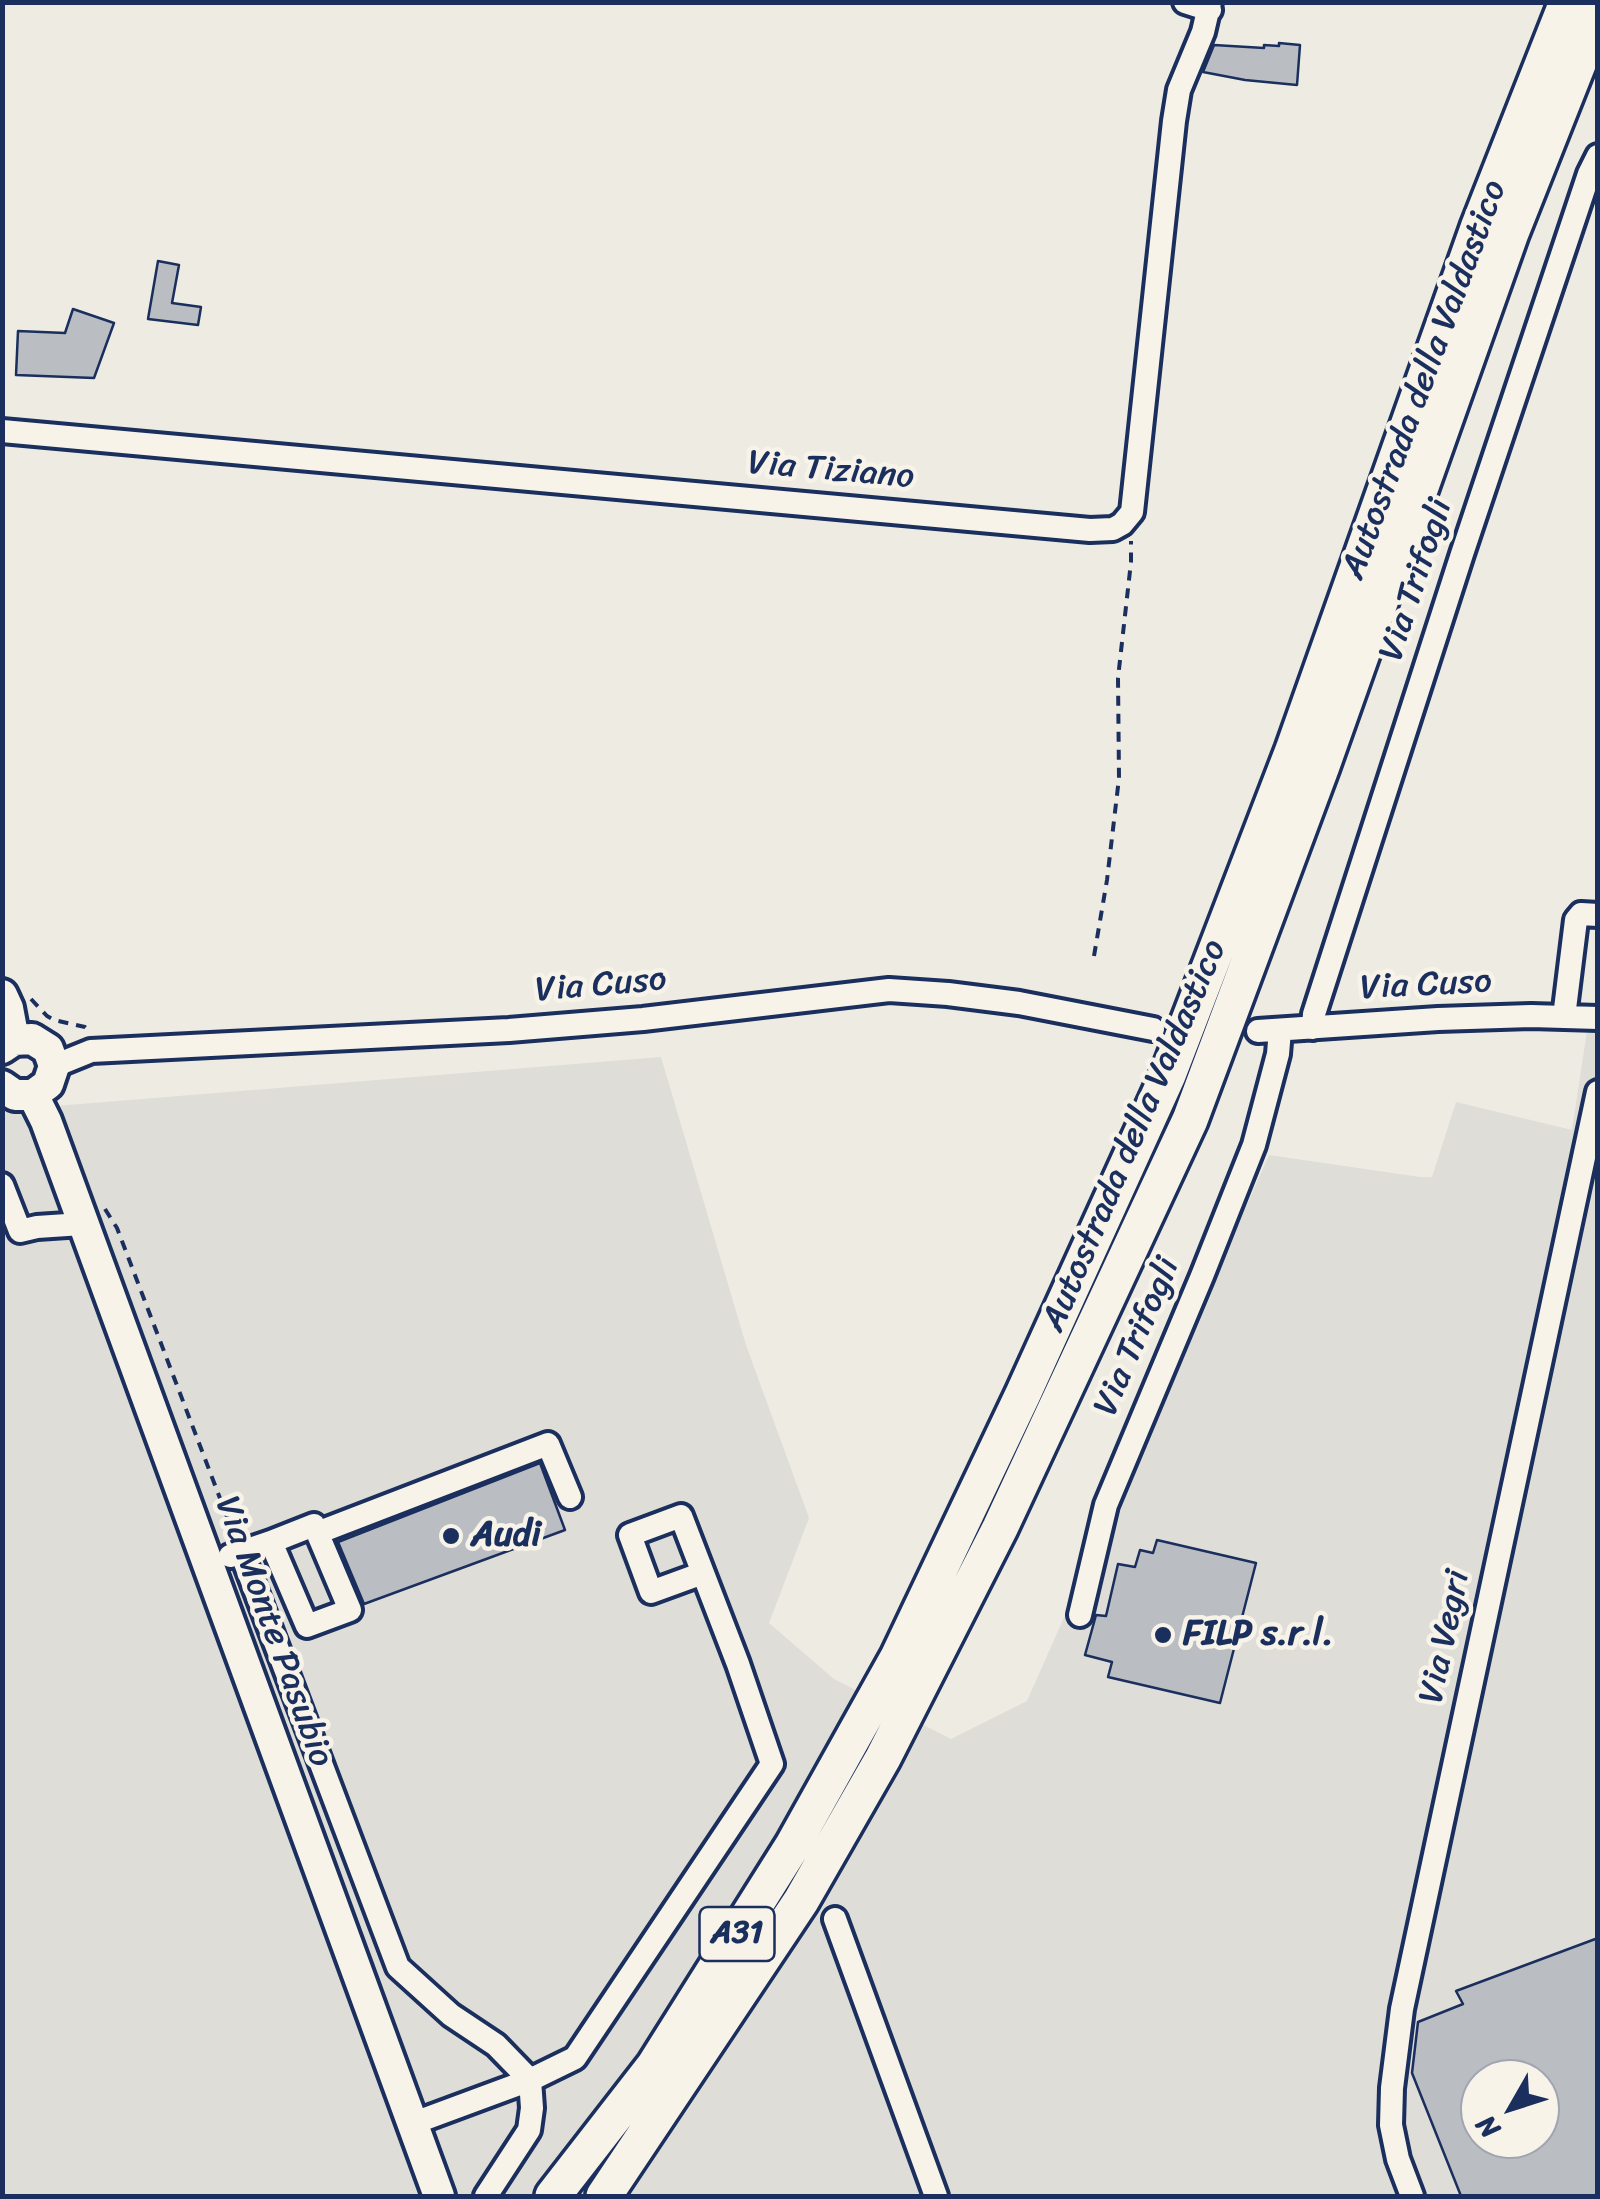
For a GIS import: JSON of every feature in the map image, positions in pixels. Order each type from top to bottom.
[{"type":"highway","name":"Autostrada della Valdastico","points":[[604,2196],[800,1901],[883,1758],[911,1666],[1023,1394],[1168,1075],[1293,750],[1478,228],[1567,2]]},
{"type":"highway","name":"Autostrada della Valdastico","points":[[553,2196],[654,2066],[1008,1512],[1190,1120],[1322,766],[1511,233],[1598,14]]},
{"type":"main road","points":[[2,1086],[15,1095],[33,1096],[48,1084],[54,1066],[41,1042],[32,1038],[8,1044],[5,1001]]},
{"type":"main road","name":"Via Monte Pasubio","points":[[33,1096],[90,1212],[207,1563],[439,2196]]},
{"type":"street","points":[[1122,524],[1132,512],[1136,488],[1177,105],[1210,6],[1186,2]]},
{"type":"street","name":"Via Trifogli","points":[[1312,1028],[1468,536],[1598,156]]},
{"type":"street","name":"Via Tiziano","points":[[2,430],[1090,530],[1122,524]]},
{"type":"street","points":[[1564,1017],[1576,920],[1581,914],[1598,914]]},
{"type":"street","name":"Via Cuso","points":[[54,1066],[91,1051],[509,1030],[643,1019],[889,990],[1019,1004],[1153,1029]]},
{"type":"street","name":"Via Cuso","points":[[1269,1030],[1438,1019],[1598,1018]]},
{"type":"street","name":"Via Trifogli","points":[[1080,1615],[1106,1505],[1254,1145],[1278,1054],[1269,1030]]},
{"type":"street","name":"Via Vegri","points":[[1412,2196],[1398,2160],[1391,2125],[1402,2009],[1598,1092]]},
{"type":"street","points":[[2,1185],[20,1231],[90,1212]]},
{"type":"street","points":[[317,1532],[548,1444],[570,1497]]},
{"type":"street","points":[[207,1563],[314,1525],[350,1610],[306,1626],[271,1542]]},
{"type":"street","name":"Via Monte Pasubio","points":[[241,1552],[398,1968],[452,2015],[496,2045],[530,2080]]},
{"type":"street","points":[[414,2123],[530,2080],[575,2058],[772,1764],[702,1572]]},
{"type":"street","points":[[834,1919],[936,2196]]},
{"type":"street","points":[[486,2196],[529,2130],[530,2080]]},
{"type":"path","points":[[1094,956],[1119,778],[1118,678],[1132,546],[1122,524]]},
{"type":"path","points":[[5,1001],[32,999],[54,1020],[90,1030],[91,1051]]},
{"type":"path","points":[[90,1212],[116,1228],[241,1552]]},
{"type":"shaded area","points":[[1587,1031],[1597,1032],[1597,2196],[3,2196],[3,1112],[661,1057],[746,1345],[809,1518],[769,1623],[834,1679],[951,1739],[1027,1701],[1269,1155],[1432,1177],[1456,1102],[1572,1130]]},
{"type":"building","points":[[1279,43],[1300,45],[1297,85],[1203,72],[1214,45],[1264,48]]},
{"type":"building","points":[[158,261],[179,265],[172,303],[201,307],[198,325],[148,319]]},
{"type":"building","points":[[73,309],[114,323],[94,378],[16,375],[18,331],[65,333]]},
{"type":"building","name":"Audi","points":[[540,1463],[565,1530],[364,1604],[338,1542]]},
{"type":"building","name":"FILP s.r.l.","points":[[1157,1540],[1256,1563],[1220,1703],[1108,1677],[1112,1662],[1085,1655],[1096,1615],[1106,1616],[1118,1564],[1135,1567],[1140,1550],[1153,1553]]},
{"type":"building","points":[[1598,1938],[1598,2196],[1461,2196],[1412,2073],[1418,2022],[1463,2004],[1456,1991]]},
{"type":"place","name":"Audi","points":[[451,1536]]},
{"type":"place","name":"FILP s.r.l.","points":[[1163,1635]]}]
